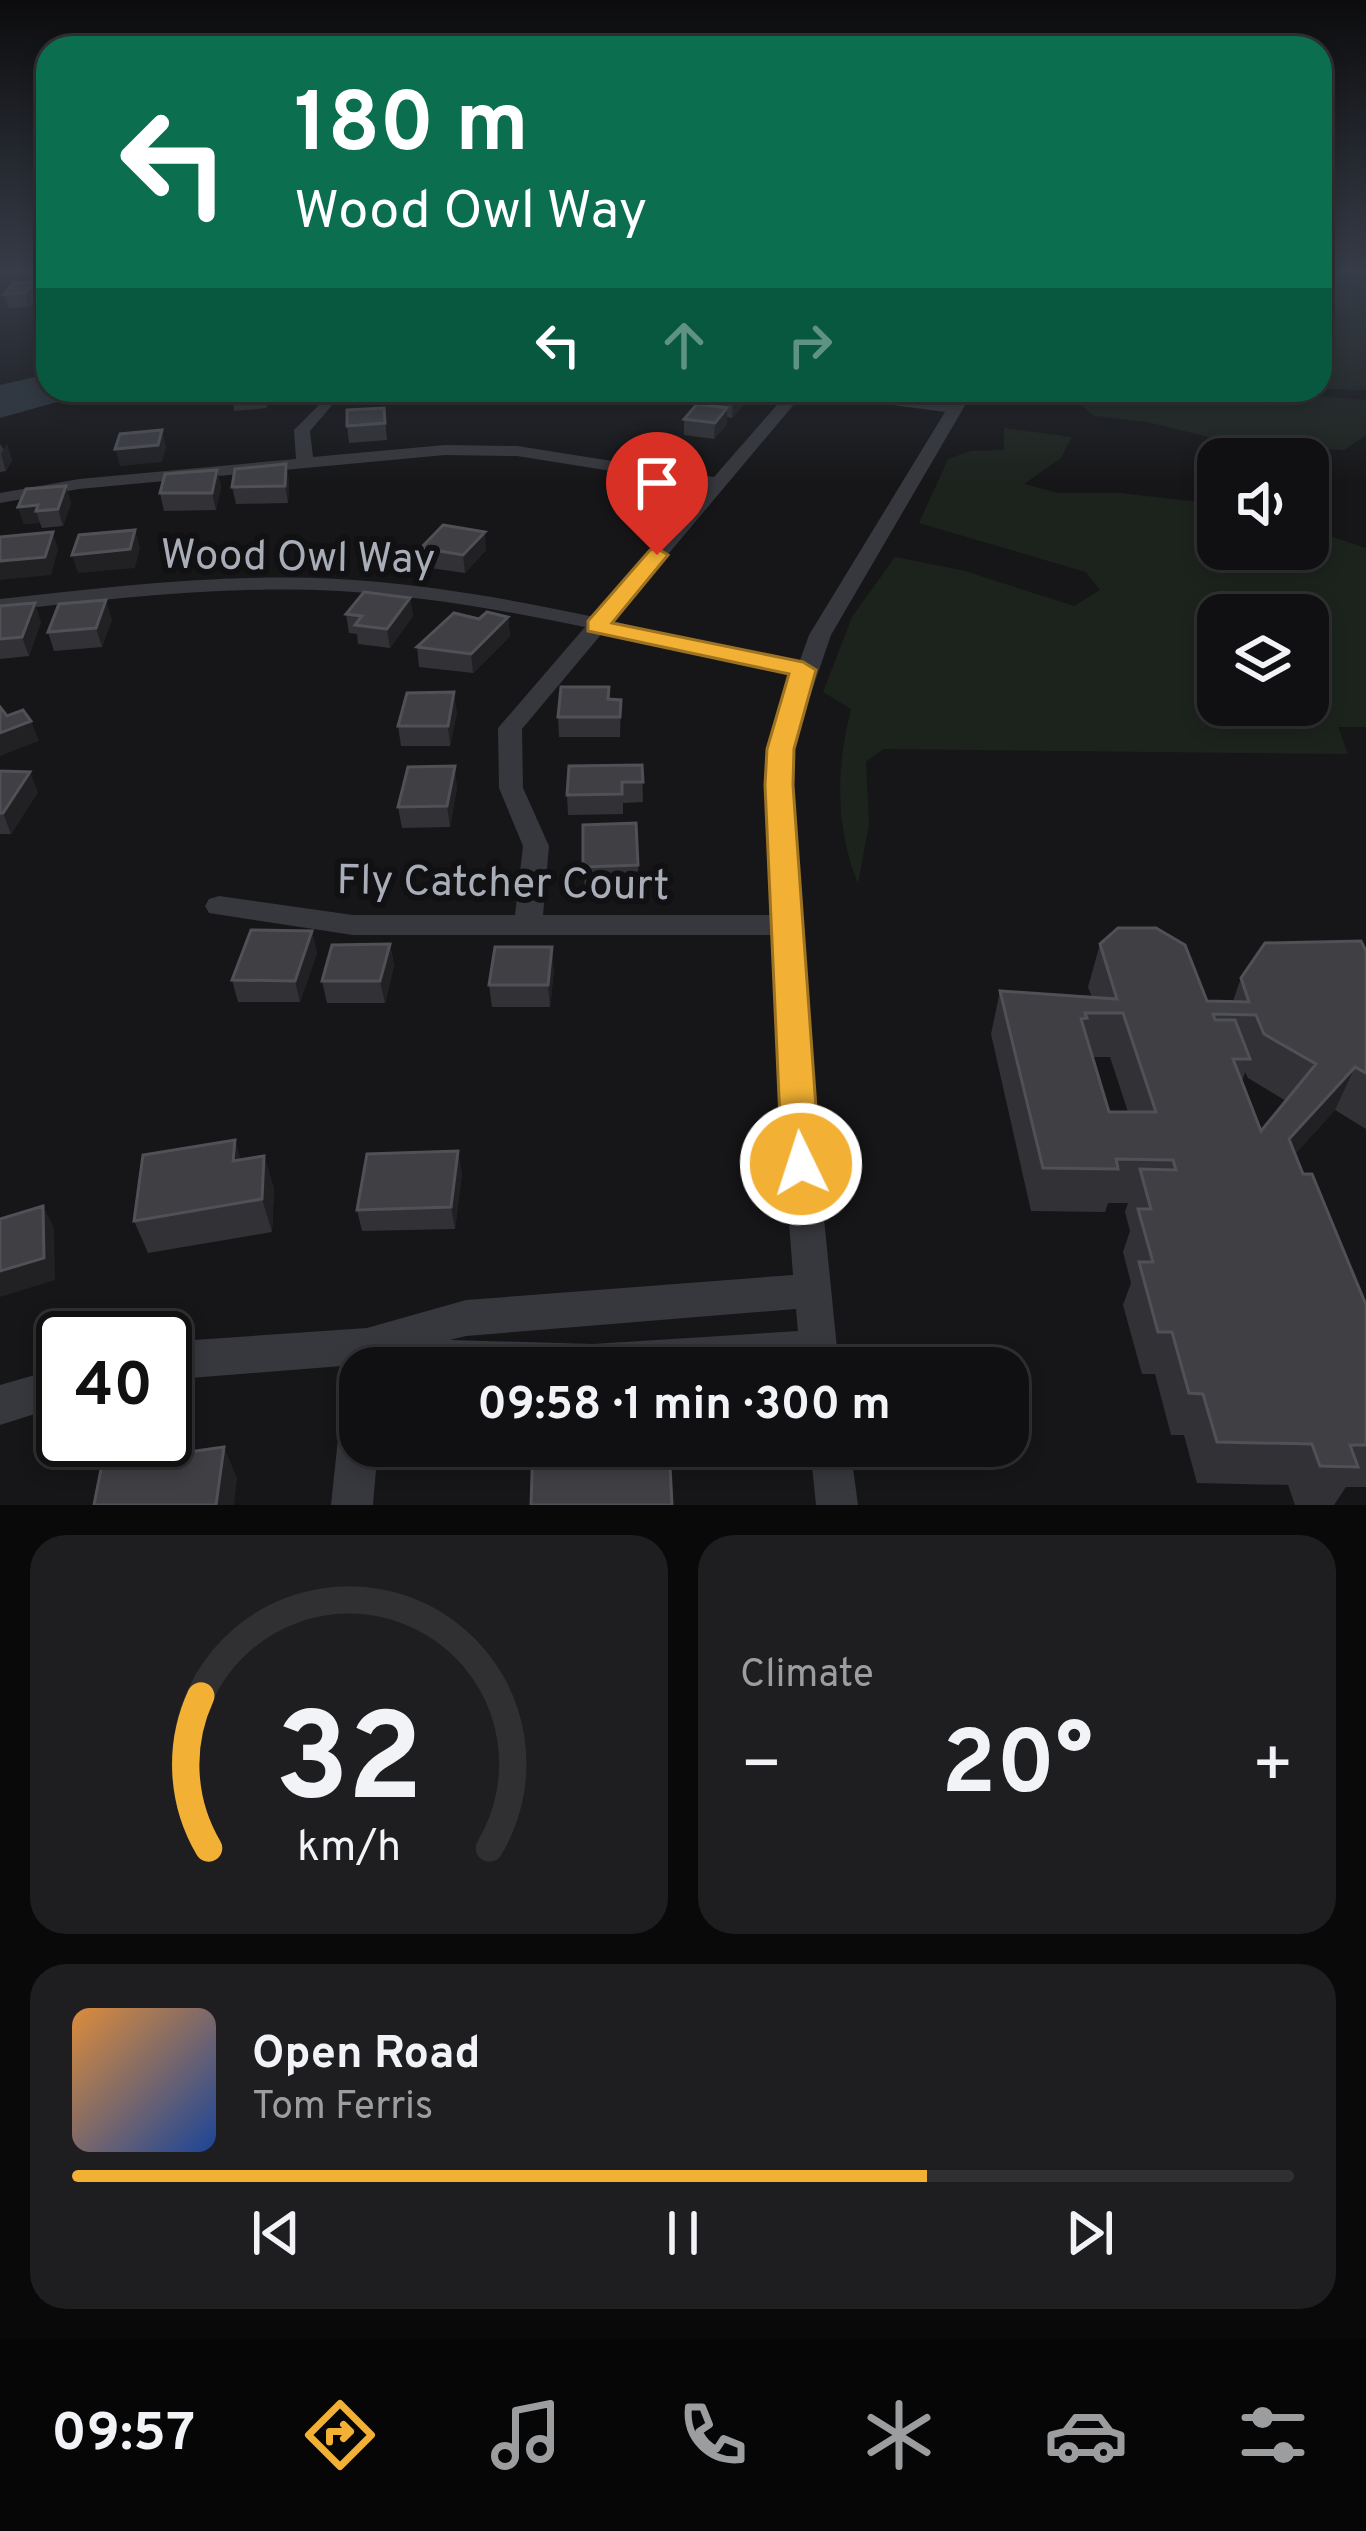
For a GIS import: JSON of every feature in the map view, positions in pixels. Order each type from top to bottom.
[{"type":"street","points":[[528,927],[536,846],[511,788],[507,740],[516,719],[788,402]]},
{"type":"street","points":[[900,402],[955,410]]},
{"type":"street","points":[[818,1347],[787,926],[780,749],[803,670],[959,402]]},
{"type":"street","points":[[305,463],[302,430],[325,404]]},
{"type":"street","points":[[0,498],[79,484],[423,451],[517,452],[719,483]]},
{"type":"street","name":"Wood Owl Way","points":[[0,605],[143,590],[328,585],[430,593],[803,670]]},
{"type":"street","name":"Fly Catcher Court","points":[[218,906],[353,925],[787,926]]},
{"type":"street","points":[[392,1347],[466,1318],[811,1292]]},
{"type":"street","points":[[192,1360],[339,1358]]},
{"type":"street","points":[[0,1405],[36,1394]]},
{"type":"street","points":[[352,1505],[356,1467]]},
{"type":"street","points":[[832,1467],[837,1505]]},
{"type":"shaded area","points":[[1332,344],[1366,344],[1366,390],[1332,389]]},
{"type":"shaded area","points":[[36,377],[36,402],[57,402],[0,418],[0,385]]},
{"type":"shaded area","points":[[1366,400],[1366,435],[1344,450],[1329,449],[1329,438],[1212,438],[1147,422],[1094,416],[1078,402]]},
{"type":"shaded area","points":[[1004,428],[1072,437],[1061,458],[1024,484],[1058,493],[1120,493],[1197,502],[1197,570],[1329,570],[1329,536],[1366,548],[1366,727],[1338,727],[1348,754],[883,749],[866,762],[869,824],[858,884],[845,841],[840,797],[851,709],[823,692],[852,617],[895,557],[965,571],[1074,606],[1100,590],[1086,572],[919,523],[948,459],[971,451],[1004,450]]},
{"type":"building","points":[[697,404],[727,408],[715,423],[684,419]]},
{"type":"building","points":[[384,408],[385,423],[347,426],[347,410]]},
{"type":"building","points":[[162,430],[158,445],[115,449],[120,434]]},
{"type":"building","points":[[286,464],[285,486],[232,487],[235,469]]},
{"type":"building","points":[[217,470],[212,493],[160,493],[165,474]]},
{"type":"building","points":[[66,486],[58,509],[18,507],[26,489]]},
{"type":"building","points":[[443,525],[485,532],[463,555],[421,548]]},
{"type":"building","points":[[135,530],[130,549],[72,555],[79,535]]},
{"type":"building","points":[[53,532],[45,557],[0,561],[0,537]]},
{"type":"building","points":[[364,592],[410,598],[387,629],[355,625],[362,616],[346,614]]},
{"type":"building","points":[[106,600],[96,628],[48,632],[59,604]]},
{"type":"building","points":[[35,603],[22,637],[0,639],[0,606]]},
{"type":"building","points":[[487,612],[508,617],[471,654],[417,647],[454,613],[479,619]]},
{"type":"building","points":[[561,687],[609,687],[608,699],[621,700],[620,717],[558,717]]},
{"type":"building","points":[[454,692],[448,726],[398,726],[407,693]]},
{"type":"building","points":[[0,707],[7,716],[23,710],[31,721],[0,733]]},
{"type":"building","points":[[642,765],[643,782],[622,782],[622,794],[567,795],[569,766]]},
{"type":"building","points":[[455,766],[447,806],[398,807],[408,767]]},
{"type":"building","points":[[0,771],[30,772],[3,813],[0,813]]},
{"type":"building","points":[[636,823],[638,865],[583,867],[583,825]]},
{"type":"building","points":[[1118,928],[1156,928],[1185,945],[1207,1001],[1249,1002],[1241,978],[1265,943],[1361,941],[1366,951],[1366,1073],[1355,1067],[1289,1139],[1303,1174],[1312,1174],[1366,1305],[1366,1445],[1350,1445],[1358,1467],[1320,1466],[1312,1444],[1217,1442],[1203,1394],[1189,1393],[1172,1332],[1158,1332],[1139,1262],[1153,1262],[1138,1209],[1151,1209],[1140,1169],[1176,1170],[1173,1160],[1116,1159],[1118,1169],[1043,1168],[1000,991],[1117,999],[1100,944]],"holes":[[[1085,1013],[1123,1013],[1156,1112],[1109,1112],[1081,1019],[1087,1018]],[[1213,1014],[1256,1015],[1264,1034],[1316,1064],[1261,1131],[1233,1059],[1250,1059],[1235,1020],[1215,1020]]]},
{"type":"building","points":[[251,930],[312,931],[295,981],[232,980]]},
{"type":"building","points":[[390,944],[380,981],[322,981],[332,945]]},
{"type":"building","points":[[495,947],[552,947],[548,985],[489,985]]},
{"type":"building","points":[[235,1140],[233,1161],[264,1156],[262,1199],[134,1221],[143,1155]]},
{"type":"building","points":[[458,1151],[451,1207],[357,1210],[367,1154]]},
{"type":"building","points":[[43,1206],[44,1258],[0,1271],[0,1219]]},
{"type":"building","points":[[224,1447],[216,1505],[94,1505],[101,1467],[192,1467],[192,1451]]},
{"type":"building","points":[[532,1467],[670,1467],[672,1505],[531,1505]]},
{"type":"route","points":[[657,555],[596,626],[803,670],[780,749],[779,785],[801,1164]]}]
